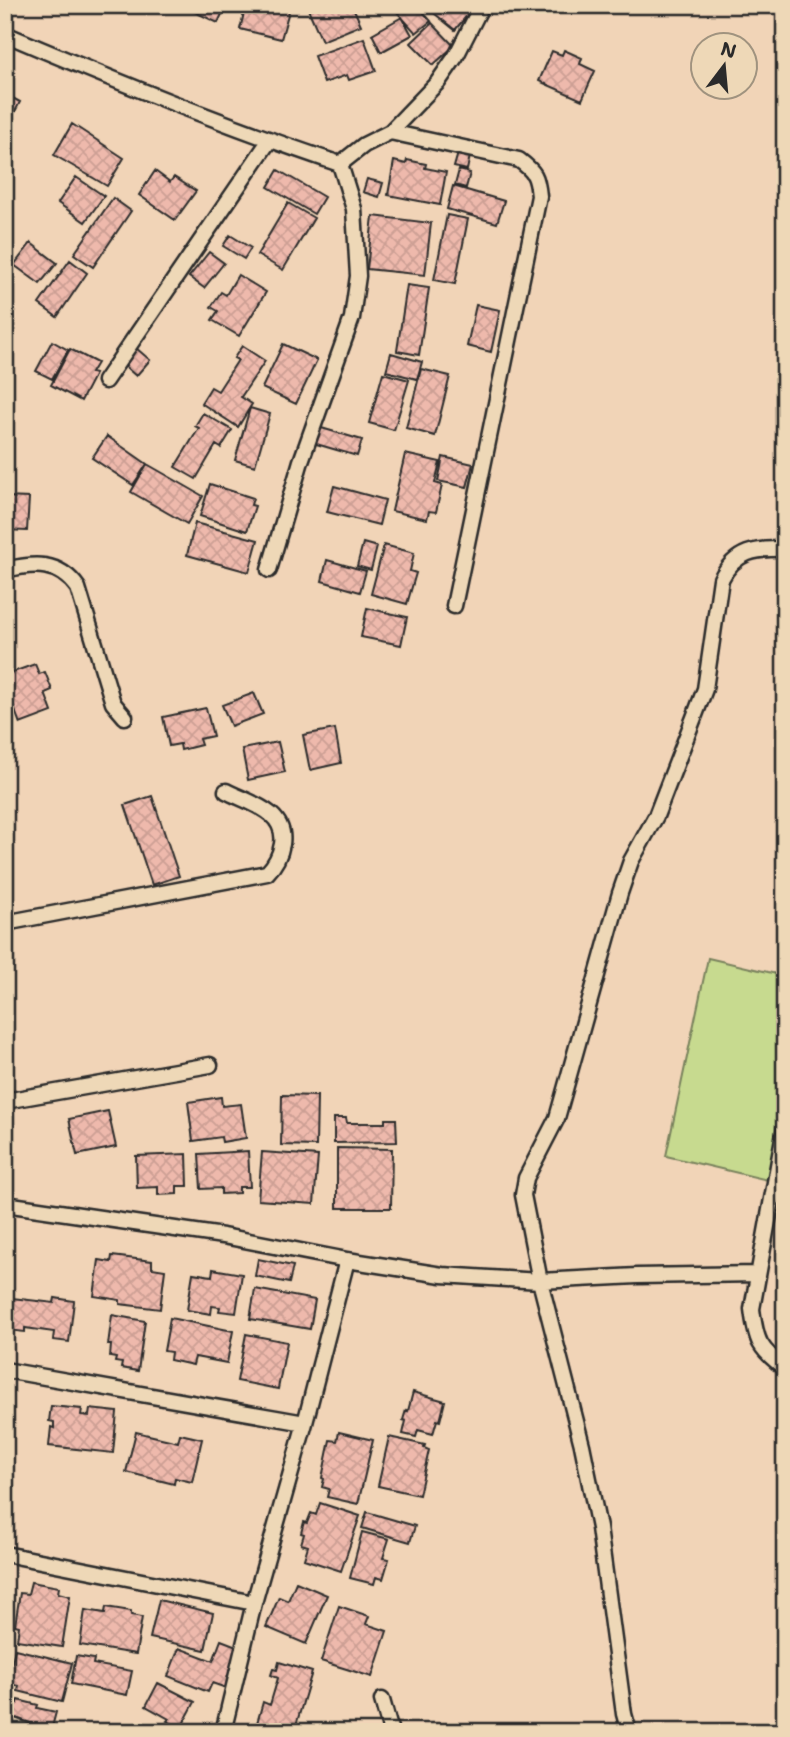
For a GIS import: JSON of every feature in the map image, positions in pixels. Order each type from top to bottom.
[{"type":"street","points":[[340,164],[365,145],[390,132],[438,82],[456,56],[482,5]]},
{"type":"street","points":[[5,34],[122,84],[269,141],[340,164]]},
{"type":"street","points":[[390,132],[519,160],[532,169],[537,180],[539,196],[454,606]]},
{"type":"street","points":[[105,381],[269,141]]},
{"type":"street","points":[[269,570],[301,461],[352,318],[358,276],[354,209],[340,164]]},
{"type":"street","points":[[629,1732],[624,1714],[597,1517],[582,1445],[540,1281],[523,1195],[526,1178],[557,1118],[631,861],[656,816],[705,689],[721,579],[734,560],[748,553],[763,549],[785,549]]},
{"type":"street","points":[[5,570],[44,564],[70,576],[78,588],[113,703],[125,717]]},
{"type":"street","points":[[5,923],[267,873],[275,865],[282,846],[283,829],[275,817],[261,807],[226,791]]},
{"type":"street","points":[[5,1101],[210,1065]]},
{"type":"street","points":[[785,1127],[752,1309],[755,1335],[763,1350],[785,1368]]},
{"type":"street","points":[[5,1204],[223,1236],[442,1275],[540,1281],[637,1276],[758,1275]]},
{"type":"street","points":[[223,1732],[254,1603],[305,1423],[347,1260]]},
{"type":"street","points":[[5,1370],[305,1423]]},
{"type":"street","points":[[5,1554],[254,1603]]},
{"type":"street","points":[[382,1700],[391,1732]]},
{"type":"street","points":[[5,1723],[30,1732]]},
{"type":"green space","points":[[708,958],[785,976],[785,1184],[666,1156]]},
{"type":"building","points":[[180,5],[226,5],[218,23]]},
{"type":"building","points":[[246,5],[270,5],[289,11],[281,39],[240,29]]},
{"type":"building","points":[[316,5],[352,5],[361,25],[322,41],[308,9]]},
{"type":"building","points":[[404,5],[417,5],[431,21],[416,33],[397,12]]},
{"type":"building","points":[[424,5],[460,5],[469,13],[455,30]]},
{"type":"building","points":[[402,17],[412,35],[381,52],[372,34]]},
{"type":"building","points":[[432,23],[454,46],[433,65],[411,43]]},
{"type":"building","points":[[364,38],[376,71],[349,80],[347,75],[324,83],[314,56]]},
{"type":"building","points":[[564,50],[582,58],[580,64],[595,71],[582,100],[539,81],[552,51],[562,55]]},
{"type":"building","points":[[7,95],[20,102],[6,129],[5,97]]},
{"type":"building","points":[[72,124],[124,158],[107,186],[54,155]]},
{"type":"building","points":[[458,153],[470,156],[467,170],[454,167]]},
{"type":"building","points":[[407,160],[426,164],[425,168],[446,172],[440,205],[388,195],[394,161],[406,164]]},
{"type":"building","points":[[278,170],[324,197],[314,214],[268,187]]},
{"type":"building","points":[[459,170],[470,173],[466,188],[455,185]]},
{"type":"building","points":[[155,171],[170,182],[174,177],[196,191],[175,220],[139,195]]},
{"type":"building","points":[[76,177],[104,196],[85,222],[58,203]]},
{"type":"building","points":[[367,179],[383,183],[379,197],[363,192]]},
{"type":"building","points":[[453,186],[504,201],[497,223],[447,209]]},
{"type":"building","points":[[113,198],[131,211],[93,267],[74,254]]},
{"type":"building","points":[[288,203],[314,218],[283,270],[257,255]]},
{"type":"building","points":[[447,215],[468,219],[455,284],[434,280]]},
{"type":"building","points":[[373,216],[431,223],[425,275],[367,269]]},
{"type":"building","points":[[230,235],[251,248],[244,259],[223,246]]},
{"type":"building","points":[[31,243],[57,263],[40,284],[14,265]]},
{"type":"building","points":[[209,252],[224,263],[204,288],[189,277]]},
{"type":"building","points":[[70,260],[87,273],[57,317],[39,304]]},
{"type":"building","points":[[238,275],[266,292],[239,336],[212,320],[218,311],[211,307],[221,292],[226,295]]},
{"type":"building","points":[[407,285],[429,288],[419,355],[397,351]]},
{"type":"building","points":[[476,305],[500,310],[491,352],[467,346]]},
{"type":"building","points":[[52,341],[68,350],[52,379],[36,371]]},
{"type":"building","points":[[283,344],[317,360],[296,404],[262,388]]},
{"type":"building","points":[[242,346],[265,361],[241,397],[252,404],[238,427],[201,403],[211,387],[218,391],[238,360],[234,358]]},
{"type":"building","points":[[136,348],[150,360],[136,376],[121,363]]},
{"type":"building","points":[[70,349],[97,363],[91,373],[95,374],[81,401],[51,385]]},
{"type":"building","points":[[391,353],[422,362],[417,379],[386,371]]},
{"type":"building","points":[[421,369],[450,376],[435,436],[406,428]]},
{"type":"building","points":[[383,373],[409,380],[394,430],[369,423]]},
{"type":"building","points":[[250,408],[270,414],[255,466],[235,460]]},
{"type":"building","points":[[203,413],[232,430],[221,448],[216,445],[196,479],[175,467],[199,428],[195,426]]},
{"type":"building","points":[[318,427],[362,440],[357,456],[313,443]]},
{"type":"building","points":[[107,436],[147,464],[133,485],[92,458]]},
{"type":"building","points":[[405,454],[440,462],[435,483],[442,485],[436,512],[429,511],[427,519],[392,511]]},
{"type":"building","points":[[443,457],[473,464],[467,487],[438,481]]},
{"type":"building","points":[[147,464],[203,496],[187,524],[131,492]]},
{"type":"building","points":[[210,484],[253,498],[251,505],[255,506],[247,531],[200,516]]},
{"type":"building","points":[[334,486],[385,500],[379,525],[327,512]]},
{"type":"building","points":[[5,497],[29,498],[27,531],[5,530]]},
{"type":"building","points":[[195,523],[258,540],[249,572],[187,555]]},
{"type":"building","points":[[363,543],[377,547],[371,570],[357,566]]},
{"type":"building","points":[[384,545],[414,553],[410,571],[416,573],[407,604],[371,594]]},
{"type":"building","points":[[327,560],[366,571],[360,592],[322,581]]},
{"type":"building","points":[[367,608],[407,617],[401,645],[361,637]]},
{"type":"building","points":[[35,664],[39,674],[45,672],[52,690],[45,693],[52,712],[20,724],[5,683],[5,675]]},
{"type":"building","points":[[254,693],[263,714],[231,726],[222,705]]},
{"type":"building","points":[[206,708],[213,736],[199,739],[201,745],[181,750],[180,744],[169,746],[163,717]]},
{"type":"building","points":[[335,729],[341,763],[310,770],[303,735]]},
{"type":"building","points":[[278,742],[285,772],[248,780],[242,749]]},
{"type":"building","points":[[152,796],[179,876],[152,885],[125,805]]},
{"type":"building","points":[[282,1095],[317,1096],[316,1146],[281,1145]]},
{"type":"building","points":[[221,1097],[222,1106],[241,1104],[246,1138],[222,1142],[221,1137],[193,1141],[188,1102]]},
{"type":"building","points":[[108,1111],[116,1147],[77,1155],[69,1119]]},
{"type":"building","points":[[334,1118],[346,1118],[347,1123],[385,1123],[385,1119],[396,1119],[397,1142],[334,1143]]},
{"type":"building","points":[[337,1148],[392,1149],[391,1208],[337,1208]]},
{"type":"building","points":[[248,1151],[250,1187],[239,1187],[239,1193],[221,1194],[221,1188],[201,1189],[199,1154]]},
{"type":"building","points":[[262,1152],[318,1156],[314,1204],[258,1200]]},
{"type":"building","points":[[187,1154],[188,1186],[177,1186],[177,1194],[158,1195],[158,1187],[137,1188],[136,1156]]},
{"type":"building","points":[[112,1256],[152,1261],[152,1268],[165,1270],[160,1309],[120,1304],[120,1300],[94,1296],[99,1260],[111,1262]]},
{"type":"building","points":[[258,1259],[293,1266],[289,1283],[255,1276]]},
{"type":"building","points":[[213,1269],[242,1274],[236,1313],[219,1311],[220,1307],[212,1306],[211,1314],[187,1310],[193,1273],[212,1276]]},
{"type":"building","points":[[255,1289],[315,1300],[310,1329],[250,1319]]},
{"type":"building","points":[[12,1298],[54,1303],[55,1298],[74,1301],[69,1342],[53,1340],[54,1332],[25,1328],[25,1332],[8,1330]]},
{"type":"building","points":[[112,1315],[145,1321],[138,1371],[121,1368],[122,1363],[115,1362],[116,1358],[110,1357],[111,1345],[108,1345]]},
{"type":"building","points":[[170,1318],[233,1331],[227,1363],[195,1357],[193,1365],[170,1360],[171,1352],[164,1351]]},
{"type":"building","points":[[246,1334],[287,1342],[278,1389],[237,1381]]},
{"type":"building","points":[[413,1392],[445,1401],[440,1421],[437,1420],[433,1434],[418,1430],[416,1437],[403,1434],[406,1421],[403,1420]]},
{"type":"building","points":[[51,1406],[82,1409],[81,1415],[89,1416],[90,1409],[117,1412],[113,1453],[49,1446],[51,1427],[54,1428],[54,1422],[49,1421]]},
{"type":"building","points":[[136,1432],[178,1442],[180,1434],[202,1439],[192,1482],[175,1478],[174,1484],[126,1472]]},
{"type":"building","points":[[339,1432],[373,1440],[358,1504],[327,1497],[329,1489],[322,1487],[330,1440],[337,1441]]},
{"type":"building","points":[[389,1437],[425,1445],[424,1448],[429,1450],[419,1495],[378,1486]]},
{"type":"building","points":[[320,1503],[360,1516],[341,1571],[304,1559],[308,1546],[301,1544],[304,1522],[307,1523],[311,1513],[316,1515]]},
{"type":"building","points":[[367,1512],[415,1526],[410,1542],[362,1528]]},
{"type":"building","points":[[362,1532],[389,1539],[383,1558],[389,1559],[383,1579],[376,1577],[374,1584],[350,1578]]},
{"type":"building","points":[[31,1582],[59,1587],[58,1593],[70,1596],[62,1647],[17,1640],[19,1626],[15,1625],[20,1593],[28,1594]]},
{"type":"building","points":[[296,1582],[327,1595],[306,1644],[266,1627],[279,1597],[288,1601]]},
{"type":"building","points":[[159,1600],[213,1613],[205,1650],[150,1638]]},
{"type":"building","points":[[339,1606],[369,1616],[366,1624],[387,1631],[372,1677],[321,1661]]},
{"type":"building","points":[[106,1607],[131,1611],[131,1615],[142,1617],[136,1654],[80,1645],[85,1610],[105,1613]]},
{"type":"building","points":[[221,1640],[242,1648],[226,1688],[212,1683],[208,1692],[168,1676],[179,1648],[213,1661]]},
{"type":"building","points":[[15,1649],[72,1663],[62,1702],[18,1691],[19,1686],[7,1683]]},
{"type":"building","points":[[76,1656],[94,1659],[93,1664],[132,1671],[127,1695],[71,1684]]},
{"type":"building","points":[[279,1662],[312,1672],[294,1732],[285,1732],[257,1723],[263,1702],[270,1705],[278,1678],[271,1675],[273,1669],[277,1670]]},
{"type":"building","points":[[158,1683],[195,1702],[181,1728],[146,1706]]},
{"type":"building","points":[[5,1700],[18,1703],[18,1700],[56,1712],[51,1731],[5,1721]]}]
